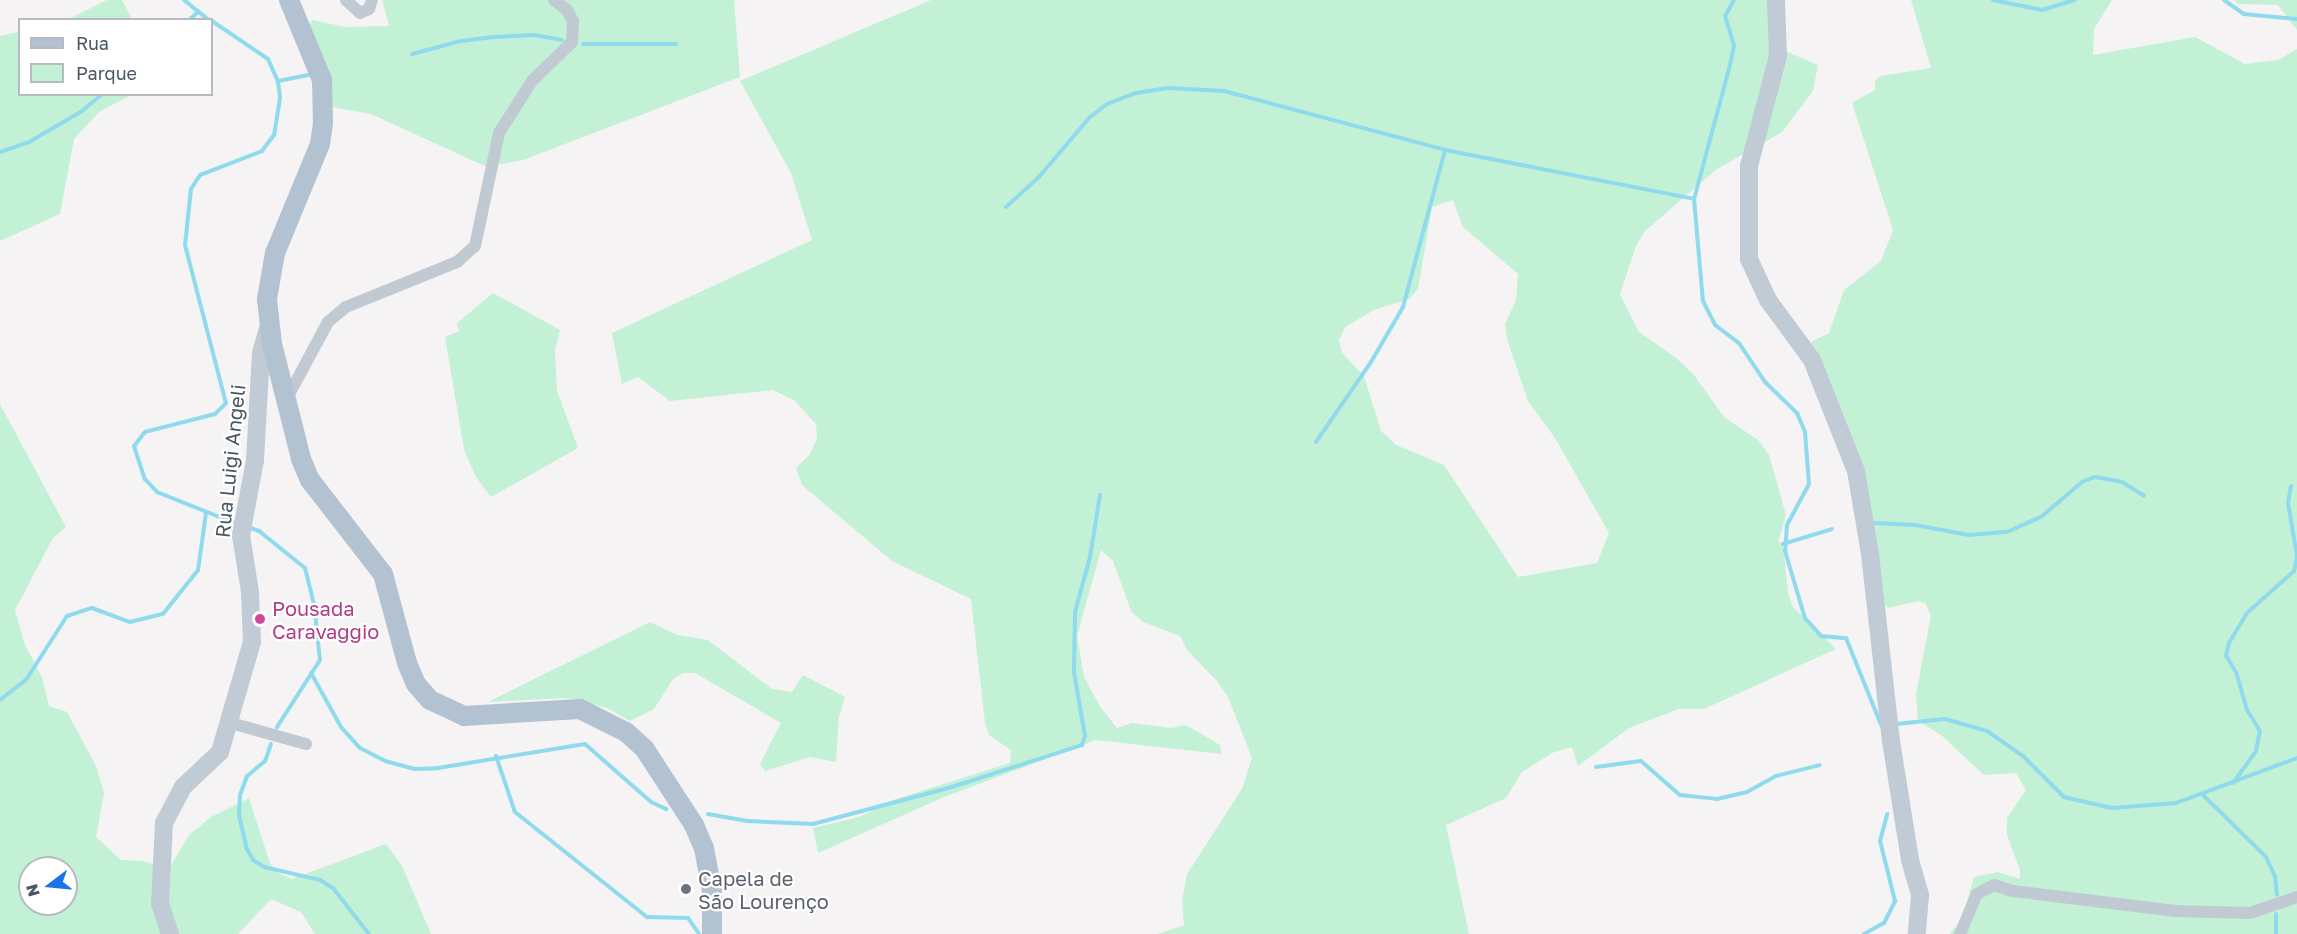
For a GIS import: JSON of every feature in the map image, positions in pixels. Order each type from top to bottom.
[{"type":"main road","points":[[289,0],[322,80],[323,123],[320,144],[275,253],[267,299],[269,324],[286,400],[310,480],[383,574],[416,684],[430,700],[464,716],[580,709],[626,732],[644,748],[694,825],[709,870],[712,934]]},
{"type":"street","points":[[346,0],[360,13],[369,9],[372,0]]},
{"type":"street","points":[[286,400],[328,322],[346,307],[457,262],[476,246],[499,133],[532,81],[572,42],[573,21],[567,10],[554,0]]},
{"type":"street","points":[[1776,0],[1778,56],[1749,166],[1749,259],[1768,300],[1812,360],[1856,471],[1870,554],[1891,741],[1910,860],[1920,896],[1917,934]]},
{"type":"street","name":"Rua Luigi Angeli","points":[[170,934],[160,904],[164,823],[183,787],[220,753],[227,722],[252,642],[250,592],[241,535],[261,398],[261,353],[269,324]]},
{"type":"street","points":[[227,722],[306,744]]},
{"type":"street","points":[[1960,934],[1977,894],[1994,885],[2013,891],[2176,911],[2250,913],[2297,897]]},
{"type":"green space","points":[[107,0],[122,0],[131,18],[71,18]]},
{"type":"green space","points":[[382,0],[734,0],[740,77],[523,160],[487,167],[371,114],[332,107],[308,28],[312,20],[346,27],[389,26]]},
{"type":"green space","points":[[931,0],[1775,0],[1783,50],[1818,65],[1813,91],[1782,132],[1717,169],[1645,231],[1636,246],[1620,294],[1639,332],[1675,357],[1694,375],[1724,417],[1758,440],[1769,455],[1786,515],[1778,542],[1783,544],[1788,593],[1793,607],[1836,649],[1704,709],[1679,709],[1629,728],[1578,766],[1572,747],[1552,753],[1522,772],[1506,798],[1446,825],[1469,934],[1158,934],[1184,925],[1182,901],[1187,874],[1242,789],[1252,758],[1228,697],[1217,681],[1187,650],[1180,636],[1143,622],[1131,611],[1113,561],[1101,550],[1077,636],[1084,677],[1101,708],[1117,728],[1132,723],[1171,728],[1186,725],[1220,745],[1221,754],[1096,740],[944,797],[818,853],[813,828],[859,817],[893,800],[1010,763],[1011,750],[989,735],[985,723],[971,599],[892,561],[802,485],[796,468],[810,454],[817,438],[816,424],[795,401],[773,390],[670,401],[638,377],[622,384],[612,333],[812,240],[791,173],[740,81]],"holes":[[[1453,200],[1463,227],[1518,274],[1516,300],[1505,324],[1507,339],[1528,401],[1555,438],[1609,533],[1597,563],[1518,577],[1444,465],[1396,445],[1381,431],[1364,376],[1342,353],[1339,340],[1345,327],[1374,310],[1409,299],[1418,289],[1432,207]]]},
{"type":"green space","points":[[1911,0],[2112,0],[2094,29],[2093,55],[2195,37],[2245,64],[2278,60],[2297,49],[2297,934],[1950,934],[1962,919],[1974,877],[1998,872],[2020,879],[2020,870],[2007,835],[2007,818],[2026,790],[2016,773],[1984,775],[1941,735],[1918,721],[1916,694],[1931,615],[1925,603],[1918,601],[1888,608],[1878,599],[1830,393],[1811,342],[1829,333],[1844,290],[1881,261],[1893,230],[1852,103],[1875,90],[1875,81],[1881,76],[1931,68]]},
{"type":"green space","points":[[2234,0],[2297,0],[2297,30],[2278,5],[2238,4]]},
{"type":"green space","points":[[18,32],[18,96],[129,96],[99,112],[74,139],[60,214],[0,241],[0,36]]},
{"type":"green space","points":[[493,293],[560,330],[555,350],[557,391],[578,448],[491,497],[476,477],[464,450],[445,337],[460,331],[456,324]]},
{"type":"green space","points":[[0,404],[66,527],[53,538],[15,610],[25,645],[42,677],[49,706],[67,712],[96,766],[104,793],[96,837],[121,860],[143,861],[169,869],[189,835],[211,817],[249,798],[270,863],[276,872],[292,879],[386,844],[402,866],[431,934],[315,934],[301,912],[271,899],[238,934],[0,934]]},
{"type":"green space","points":[[650,622],[677,635],[708,640],[772,689],[792,692],[803,675],[845,697],[839,717],[836,762],[810,757],[765,771],[760,764],[781,723],[695,673],[683,673],[673,679],[654,709],[630,721],[607,708],[566,698],[488,702]]},
{"type":"waterway","points":[[184,0],[206,18]]},
{"type":"waterway","points":[[1734,0],[1725,16],[1734,46],[1694,199],[1703,301],[1715,325],[1739,343],[1765,382],[1797,413],[1805,432],[1809,484],[1787,525],[1785,551],[1805,618],[1821,636],[1846,638],[1882,727]]},
{"type":"waterway","points":[[1993,0],[2042,10],[2074,0]]},
{"type":"waterway","points":[[2224,0],[2244,14],[2297,19]]},
{"type":"waterway","points":[[191,18],[198,12]]},
{"type":"waterway","points":[[213,22],[268,59],[278,81],[280,98],[274,135],[262,151],[200,175],[191,189],[185,245],[226,403],[215,414],[145,432],[134,446],[145,479],[157,492],[237,524]]},
{"type":"waterway","points":[[412,54],[461,41],[496,37],[534,35],[562,40]]},
{"type":"waterway","points":[[583,44],[676,44]]},
{"type":"waterway","points":[[278,81],[308,75]]},
{"type":"waterway","points":[[1006,207],[1039,177],[1089,118],[1107,104],[1136,93],[1168,88],[1224,91],[1445,150],[1694,199]]},
{"type":"waterway","points":[[0,152],[29,142],[82,111],[100,96]]},
{"type":"waterway","points":[[1316,442],[1371,362],[1403,307],[1445,150]]},
{"type":"waterway","points":[[1874,523],[1915,525],[1969,535],[2007,532],[2041,517],[2082,482],[2095,477],[2122,482],[2144,496]]},
{"type":"waterway","points":[[2291,486],[2288,503],[2297,556]]},
{"type":"waterway","points":[[708,814],[747,821],[813,824],[952,787],[1082,745],[1085,736],[1074,672],[1075,612],[1090,557],[1100,495]]},
{"type":"waterway","points":[[0,700],[26,680],[67,616],[92,608],[130,622],[163,614],[198,570],[206,513]]},
{"type":"waterway","points":[[247,527],[259,531],[305,568],[314,604],[320,660],[277,727]]},
{"type":"waterway","points":[[1783,544],[1832,529]]},
{"type":"waterway","points":[[2233,783],[2256,751],[2260,731],[2247,710],[2237,674],[2226,656],[2229,643],[2247,613],[2294,571],[2297,558]]},
{"type":"waterway","points":[[311,673],[341,727],[360,748],[385,761],[414,769],[438,768],[585,744],[651,802],[666,809]]},
{"type":"waterway","points":[[1896,724],[1945,719],[1987,731],[2023,756],[2064,797],[2112,808],[2176,803],[2297,758]]},
{"type":"waterway","points":[[271,744],[265,761],[247,776],[240,795],[239,815],[247,849],[253,860],[264,867],[320,880],[333,888],[369,934]]},
{"type":"waterway","points":[[496,756],[515,812],[647,917],[688,918],[699,934]]},
{"type":"waterway","points":[[1596,767],[1641,761],[1680,795],[1717,799],[1747,792],[1776,776],[1820,765]]},
{"type":"waterway","points":[[2203,795],[2266,857],[2275,876],[2277,895]]},
{"type":"waterway","points":[[1864,934],[1884,923],[1895,901],[1880,841],[1887,814]]},
{"type":"waterway","points":[[2276,914],[2276,934]]},
{"type":"place","name":"Pousada Caravaggio","points":[[260,619]]},
{"type":"place","name":"Capela de São Lourenço","points":[[686,889]]}]
